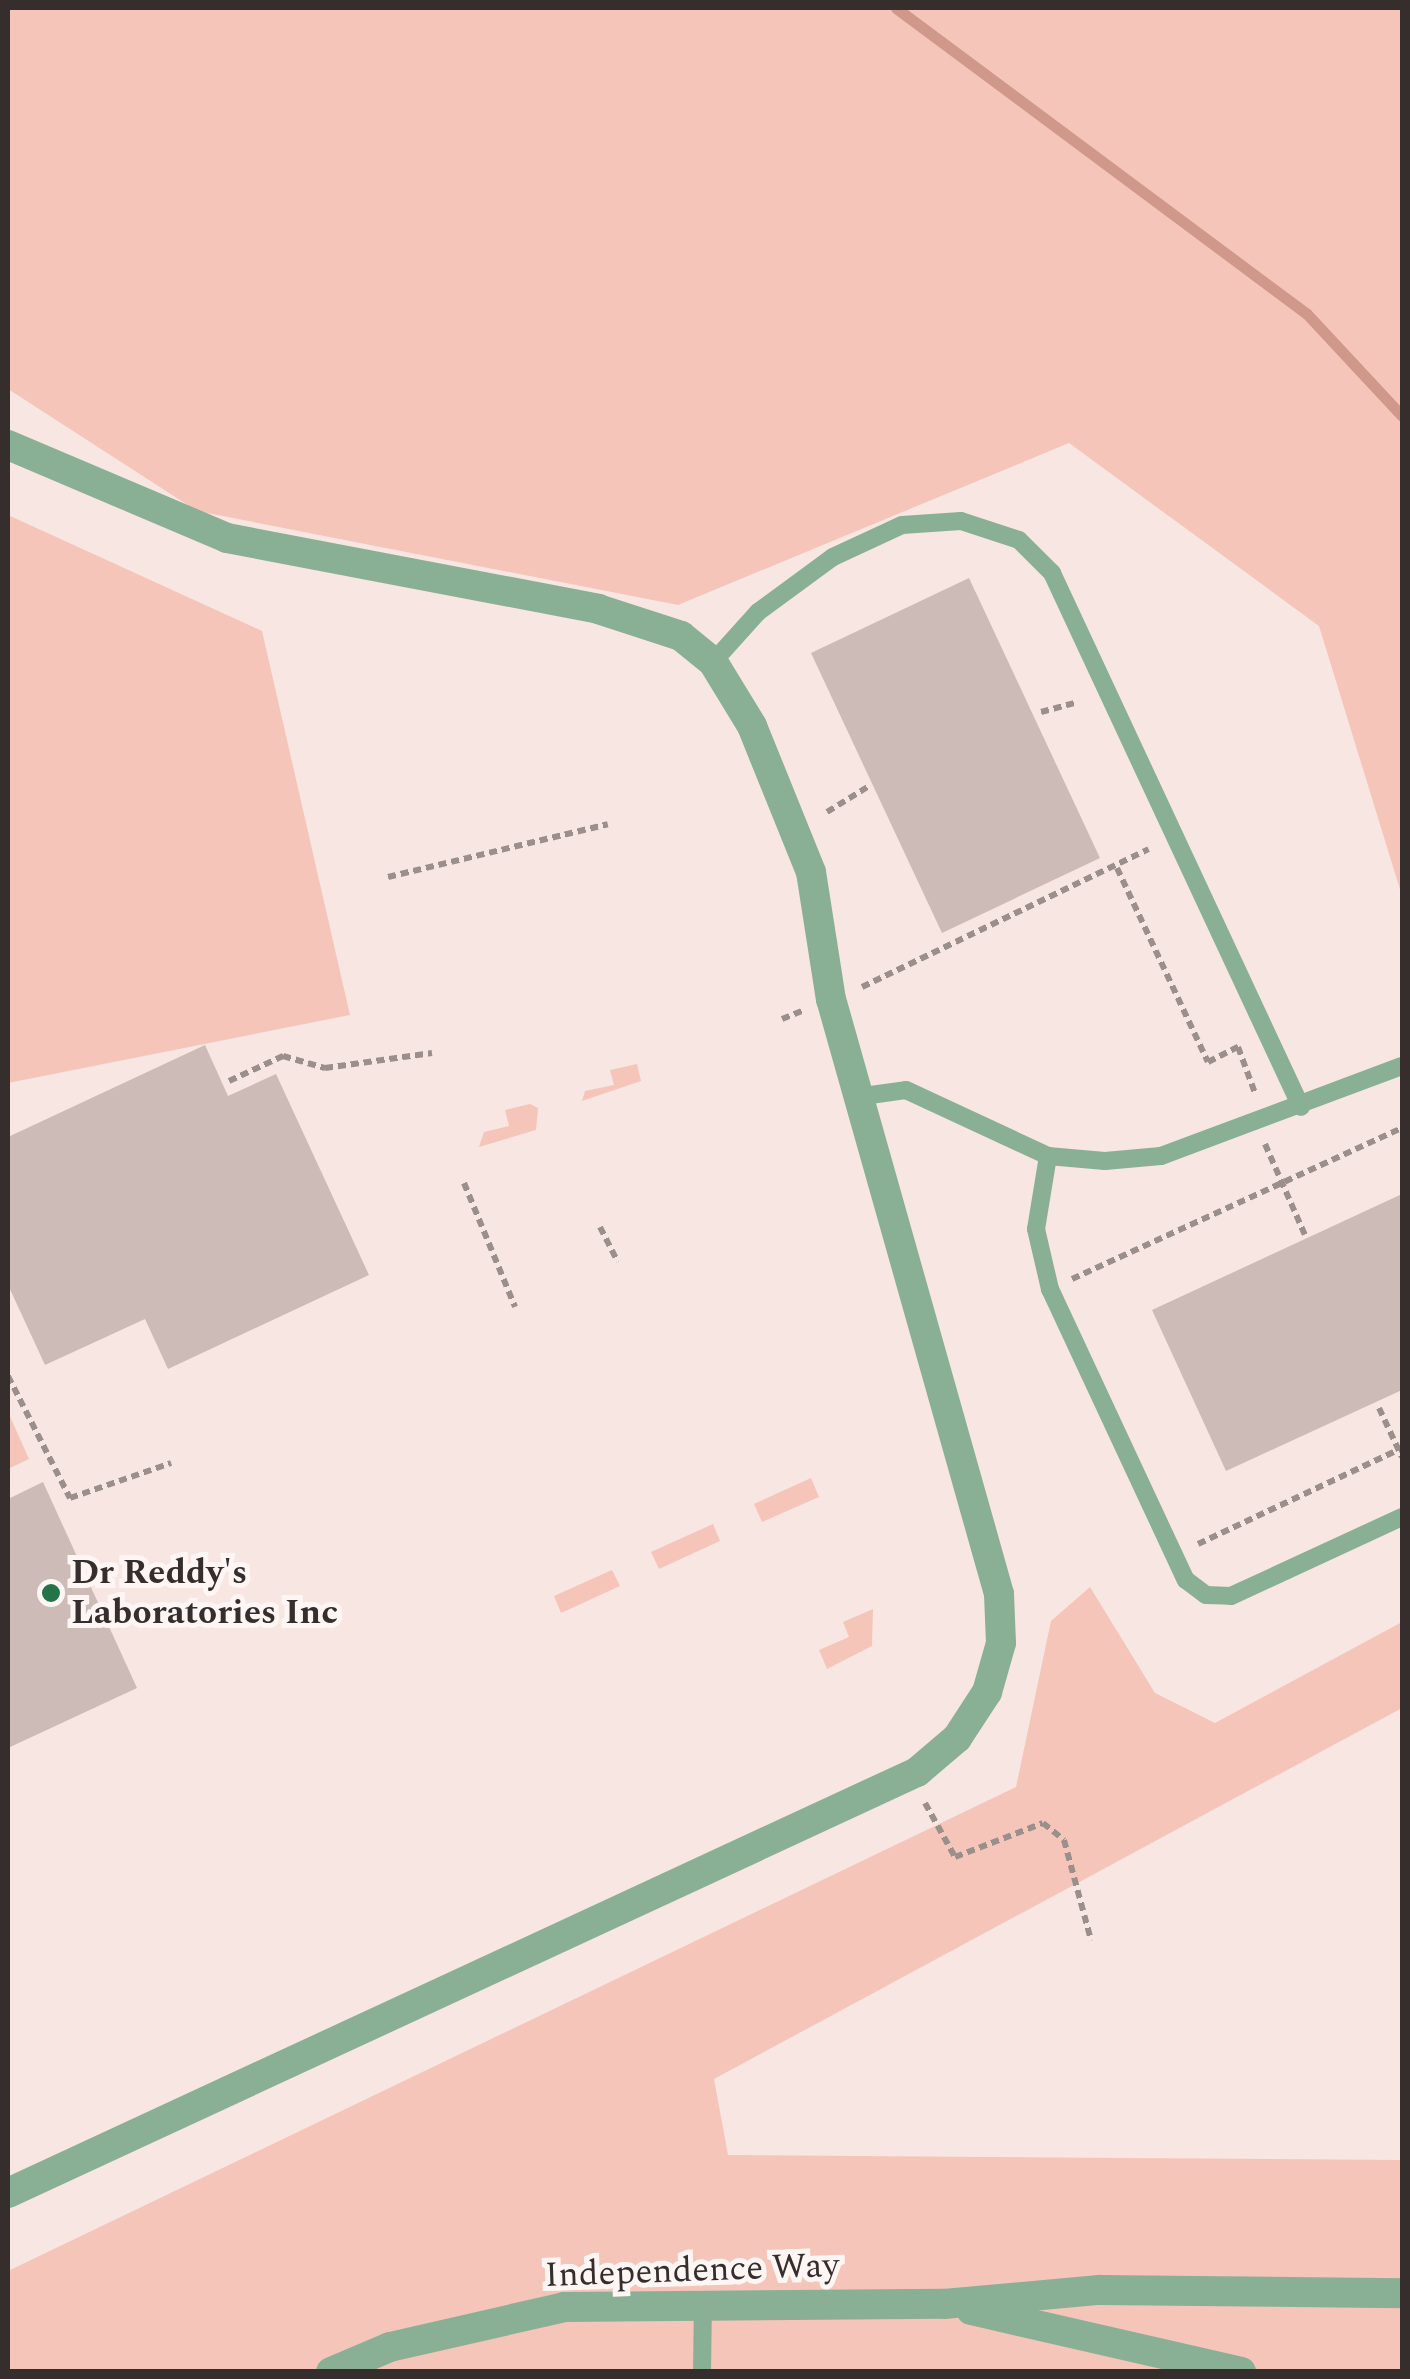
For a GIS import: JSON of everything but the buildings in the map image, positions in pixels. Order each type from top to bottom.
[{"type":"street","points":[[8,445],[227,538],[598,609],[682,636],[713,662],[752,726],[812,872],[856,1097],[998,1594],[1001,1643],[987,1692],[956,1738],[917,1772],[8,2193]]},
{"type":"street","name":"Independence Way","points":[[331,2372],[390,2347],[564,2307],[944,2304],[1099,2290],[1402,2293]]},
{"type":"street","name":"Independence Way","points":[[944,2304],[1241,2372]]},
{"type":"lane","points":[[713,662],[803,579],[902,526],[961,521],[1019,540],[1052,573],[1300,1107]]},
{"type":"lane","points":[[856,1097],[906,1090],[1048,1156],[1161,1156],[1402,1066]]},
{"type":"lane","points":[[1048,1156],[1036,1229],[1050,1289],[1174,1555],[1206,1595],[1231,1596],[1402,1517]]},
{"type":"lane","points":[[702,2372],[703,2304]]},
{"type":"path","points":[[1041,712],[1076,698],[1084,715]]},
{"type":"path","points":[[388,877],[608,824]]},
{"type":"path","points":[[859,988],[1150,852],[1142,835]]},
{"type":"path","points":[[1117,868],[1208,1062],[1238,1047],[1252,1075]]},
{"type":"path","points":[[228,1081],[283,1056],[325,1068],[432,1053]]},
{"type":"path","points":[[1050,1289],[1402,1128]]},
{"type":"path","points":[[1265,1144],[1306,1235]]},
{"type":"path","points":[[464,1183],[515,1307]]},
{"type":"path","points":[[600,1227],[618,1262]]},
{"type":"path","points":[[8,1376],[70,1498],[171,1463]]},
{"type":"path","points":[[1174,1555],[1401,1452],[1379,1408]]},
{"type":"path","points":[[917,1772],[928,1816],[955,1857],[1043,1823],[1064,1840],[1091,1940]]},
{"type":"shaded area","points":[[8,8],[1402,8],[1402,896],[1319,626],[1069,443],[678,605],[197,511],[8,389]]},
{"type":"shaded area","points":[[8,515],[262,631],[350,1015],[8,1083]]},
{"type":"shaded area","points":[[637,1064],[641,1081],[582,1101],[585,1091],[614,1085],[610,1070]]},
{"type":"shaded area","points":[[530,1104],[538,1108],[536,1130],[479,1147],[484,1132],[509,1126],[505,1110]]},
{"type":"shaded area","points":[[8,1412],[29,1459],[8,1469]]},
{"type":"shaded area","points":[[811,1478],[819,1497],[762,1522],[754,1504]]},
{"type":"shaded area","points":[[713,1524],[720,1541],[659,1569],[651,1552]]},
{"type":"shaded area","points":[[612,1570],[620,1586],[561,1613],[554,1596]]},
{"type":"shaded area","points":[[1090,1587],[1155,1693],[1215,1723],[1402,1622],[1402,1708],[714,2079],[728,2155],[1402,2160],[1402,2371],[8,2372],[8,2271],[1016,1787],[1051,1621]]},
{"type":"shaded area","points":[[873,1609],[872,1646],[827,1669],[819,1650],[849,1637],[843,1622]]},
{"type":"waterway","points":[[896,8],[1307,314],[1402,416]]},
{"type":"place","name":"Dr Reddy's Laboratories Inc","points":[[51,1593]]}]
